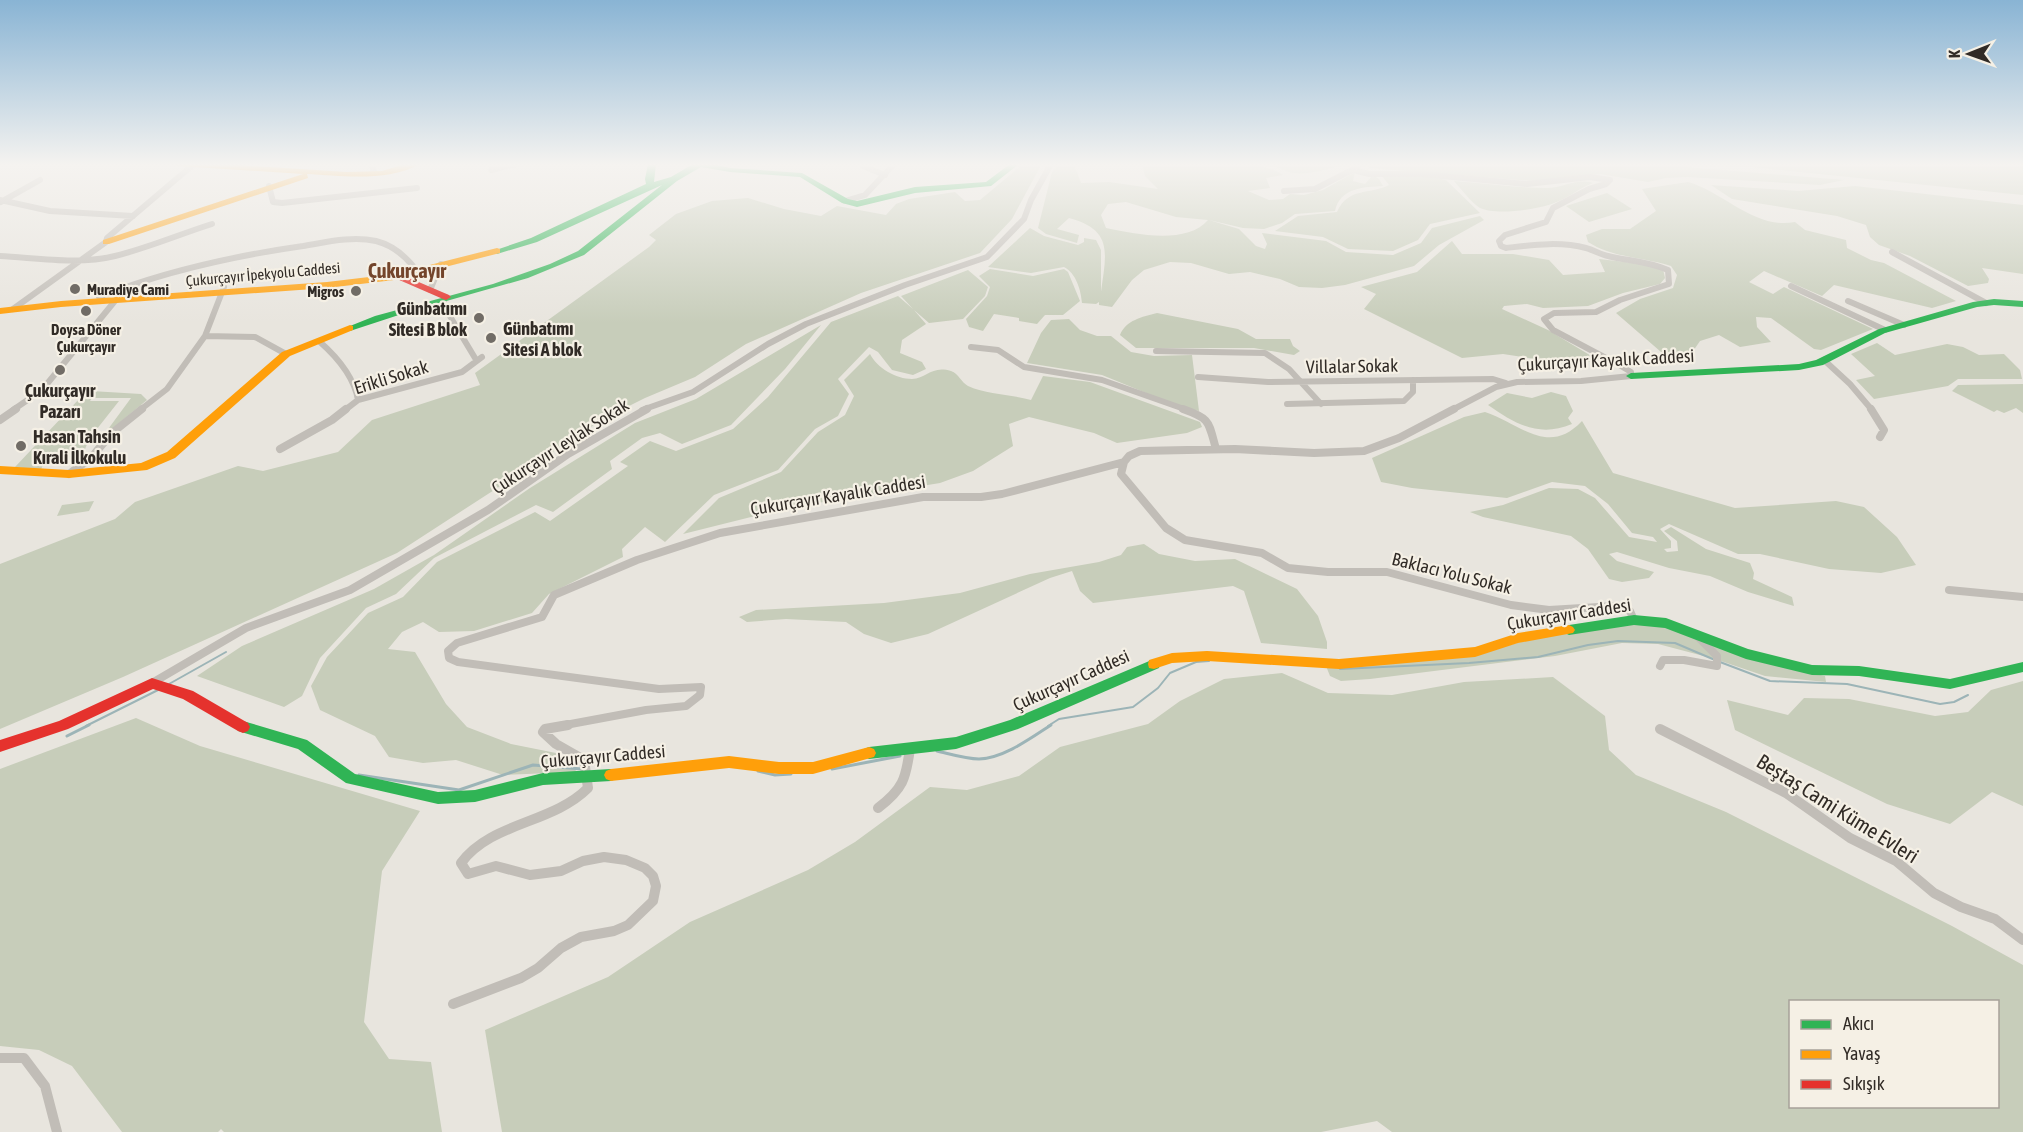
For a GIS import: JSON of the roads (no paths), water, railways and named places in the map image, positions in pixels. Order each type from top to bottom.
[{"type":"street","points":[[106,242],[107,238],[133,217]]},
{"type":"street","points":[[6,310],[106,242],[179,217]]},
{"type":"street","name":"Çukurçayır İpekyolu Caddesi","points":[[6,310],[393,274],[503,250],[534,240],[583,217]]},
{"type":"street","points":[[0,470],[29,475],[58,472],[69,474],[143,467],[171,454],[286,354],[355,326],[446,297],[509,282],[564,262],[581,253],[626,217]]},
{"type":"street","name":"Çukurçayır Leylak Sokak","points":[[161,685],[246,628],[350,590],[488,510],[551,465],[629,417],[693,392],[768,344],[806,324],[905,285],[987,257],[1025,217]]},
{"type":"street","points":[[1548,217],[1546,222],[1505,235],[1499,241],[1501,246],[1506,248],[1541,244],[1587,248],[1606,256],[1650,262],[1668,270],[1669,284],[1652,291],[1620,300],[1596,312],[1554,313],[1544,319],[1545,324],[1553,330],[1621,366],[1630,372],[1631,376]]},
{"type":"street","points":[[0,256],[50,258],[63,261],[124,254],[212,224]]},
{"type":"street","points":[[99,297],[148,278],[224,258],[349,239],[368,238],[392,246],[406,256],[413,266]]},
{"type":"street","name":"Çukurçayır İpekyolu Caddesi","points":[[393,274],[413,266],[534,240]]},
{"type":"street","points":[[1892,252],[1986,303]]},
{"type":"street","points":[[430,290],[441,264]]},
{"type":"street","points":[[393,274],[446,297]]},
{"type":"street","points":[[1791,286],[1885,330]]},
{"type":"street","points":[[69,474],[91,458],[112,434],[167,389],[205,336],[222,290]]},
{"type":"street","name":"Çukurçayır İpekyolu Caddesi","points":[[60,304],[99,297],[117,298]]},
{"type":"street","name":"Erikli Sokak","points":[[280,449],[332,420],[358,400],[462,372],[479,358],[442,303],[446,297]]},
{"type":"street","points":[[0,420],[42,390],[117,298]]},
{"type":"street","points":[[1848,301],[1904,325]]},
{"type":"street","name":"Çukurçayır Kayalık Caddesi","points":[[588,778],[584,760],[572,751],[548,740],[543,732],[545,729],[646,710],[686,706],[700,695],[701,687],[686,685],[671,689],[654,688],[458,662],[449,658],[448,651],[457,643],[542,617],[546,604],[554,595],[637,560],[720,533],[923,497],[981,497],[1002,494],[1124,462],[1129,456],[1140,451],[1216,449],[1314,453],[1364,452],[1399,438],[1496,387],[1506,384],[1800,367],[1824,360],[1885,330],[1986,303],[2023,304]]},
{"type":"street","points":[[205,336],[228,334],[255,337],[286,354]]},
{"type":"street","points":[[320,342],[342,366],[358,394],[358,400]]},
{"type":"street","points":[[971,347],[998,350],[1024,367],[1102,380],[1203,416],[1209,423],[1216,449]]},
{"type":"street","points":[[1156,351],[1265,353],[1278,359],[1303,381],[1321,404]]},
{"type":"street","points":[[1824,360],[1845,377],[1870,406],[1884,430],[1880,437]]},
{"type":"street","name":"Villalar Sokak","points":[[1198,377],[1268,382],[1493,379],[1505,381],[1506,384]]},
{"type":"street","points":[[1287,404],[1404,402],[1412,396],[1413,380]]},
{"type":"street","name":"Baklacı Yolu Sokak","points":[[1124,462],[1121,474],[1127,482],[1166,528],[1185,540],[1262,553],[1288,568],[1328,572],[1387,572],[1511,605],[1549,610],[1616,606],[1630,611],[1634,620]]},
{"type":"street","points":[[1949,590],[2023,597]]},
{"type":"street","name":"Çukurçayır Caddesi","points":[[161,685],[188,695],[243,727],[302,744],[351,779],[438,798],[475,796],[543,778],[588,778],[729,762],[779,768],[813,768],[874,752],[956,743],[1013,725],[1132,672],[1172,658],[1206,656],[1350,663],[1475,652],[1536,634],[1634,620],[1666,623],[1746,654],[1812,670],[1859,671],[1950,684],[2023,667]]},
{"type":"street","points":[[1660,666],[1663,660],[1717,661],[1696,636]]},
{"type":"street","points":[[0,746],[63,725],[161,685]]},
{"type":"street","name":"Beştaş Cami Küme Evleri","points":[[1660,729],[1786,793],[1850,838],[1896,861],[1934,893],[1961,907],[1995,919],[2023,940]]},
{"type":"street","points":[[878,808],[898,793],[907,779],[910,748]]},
{"type":"street","points":[[453,1004],[521,978],[538,968],[561,948],[581,937],[614,931],[628,925],[653,901],[656,886],[653,876],[645,868],[626,860],[604,857],[583,861],[561,871],[530,875],[496,866],[468,874],[461,863],[472,849],[580,798],[588,788],[588,778]]},
{"type":"street","points":[[0,1058],[24,1058],[45,1086],[57,1132]]},
{"type":"waterway","points":[[1340,669],[1469,663],[1538,657],[1588,645],[1618,641],[1675,643],[1715,660]]},
{"type":"waterway","points":[[169,684],[226,652]]},
{"type":"waterway","points":[[1048,726],[1059,719],[1133,707],[1158,688],[1170,673],[1196,662],[1209,661]]},
{"type":"waterway","points":[[1720,662],[1770,681],[1847,684],[1940,704],[1954,702],[1968,695]]},
{"type":"waterway","points":[[86,726],[158,690]]},
{"type":"waterway","points":[[67,736],[89,725]]},
{"type":"waterway","points":[[937,751],[969,758],[988,758],[1017,746],[1051,725]]},
{"type":"waterway","points":[[832,769],[900,756]]},
{"type":"waterway","points":[[359,775],[459,790],[533,765],[582,769]]},
{"type":"waterway","points":[[758,771],[775,775],[791,774]]},
{"type":"place","name":"Muradiye Cami","points":[[75,289]]},
{"type":"place","name":"Migros","points":[[356,291]]},
{"type":"place","name":"Doysa Döner Çukurçayır","points":[[86,311]]},
{"type":"place","name":"Günbatımı Sitesi B blok","points":[[479,318]]},
{"type":"place","name":"Günbatımı Sitesi A blok","points":[[491,338]]},
{"type":"place","name":"Çukurçayır Pazarı","points":[[60,370]]},
{"type":"place","name":"Hasan Tahsin Kırali İlkokulu","points":[[21,446]]},
{"type":"district","name":"Çukurçayır","points":[[407,270]]}]
